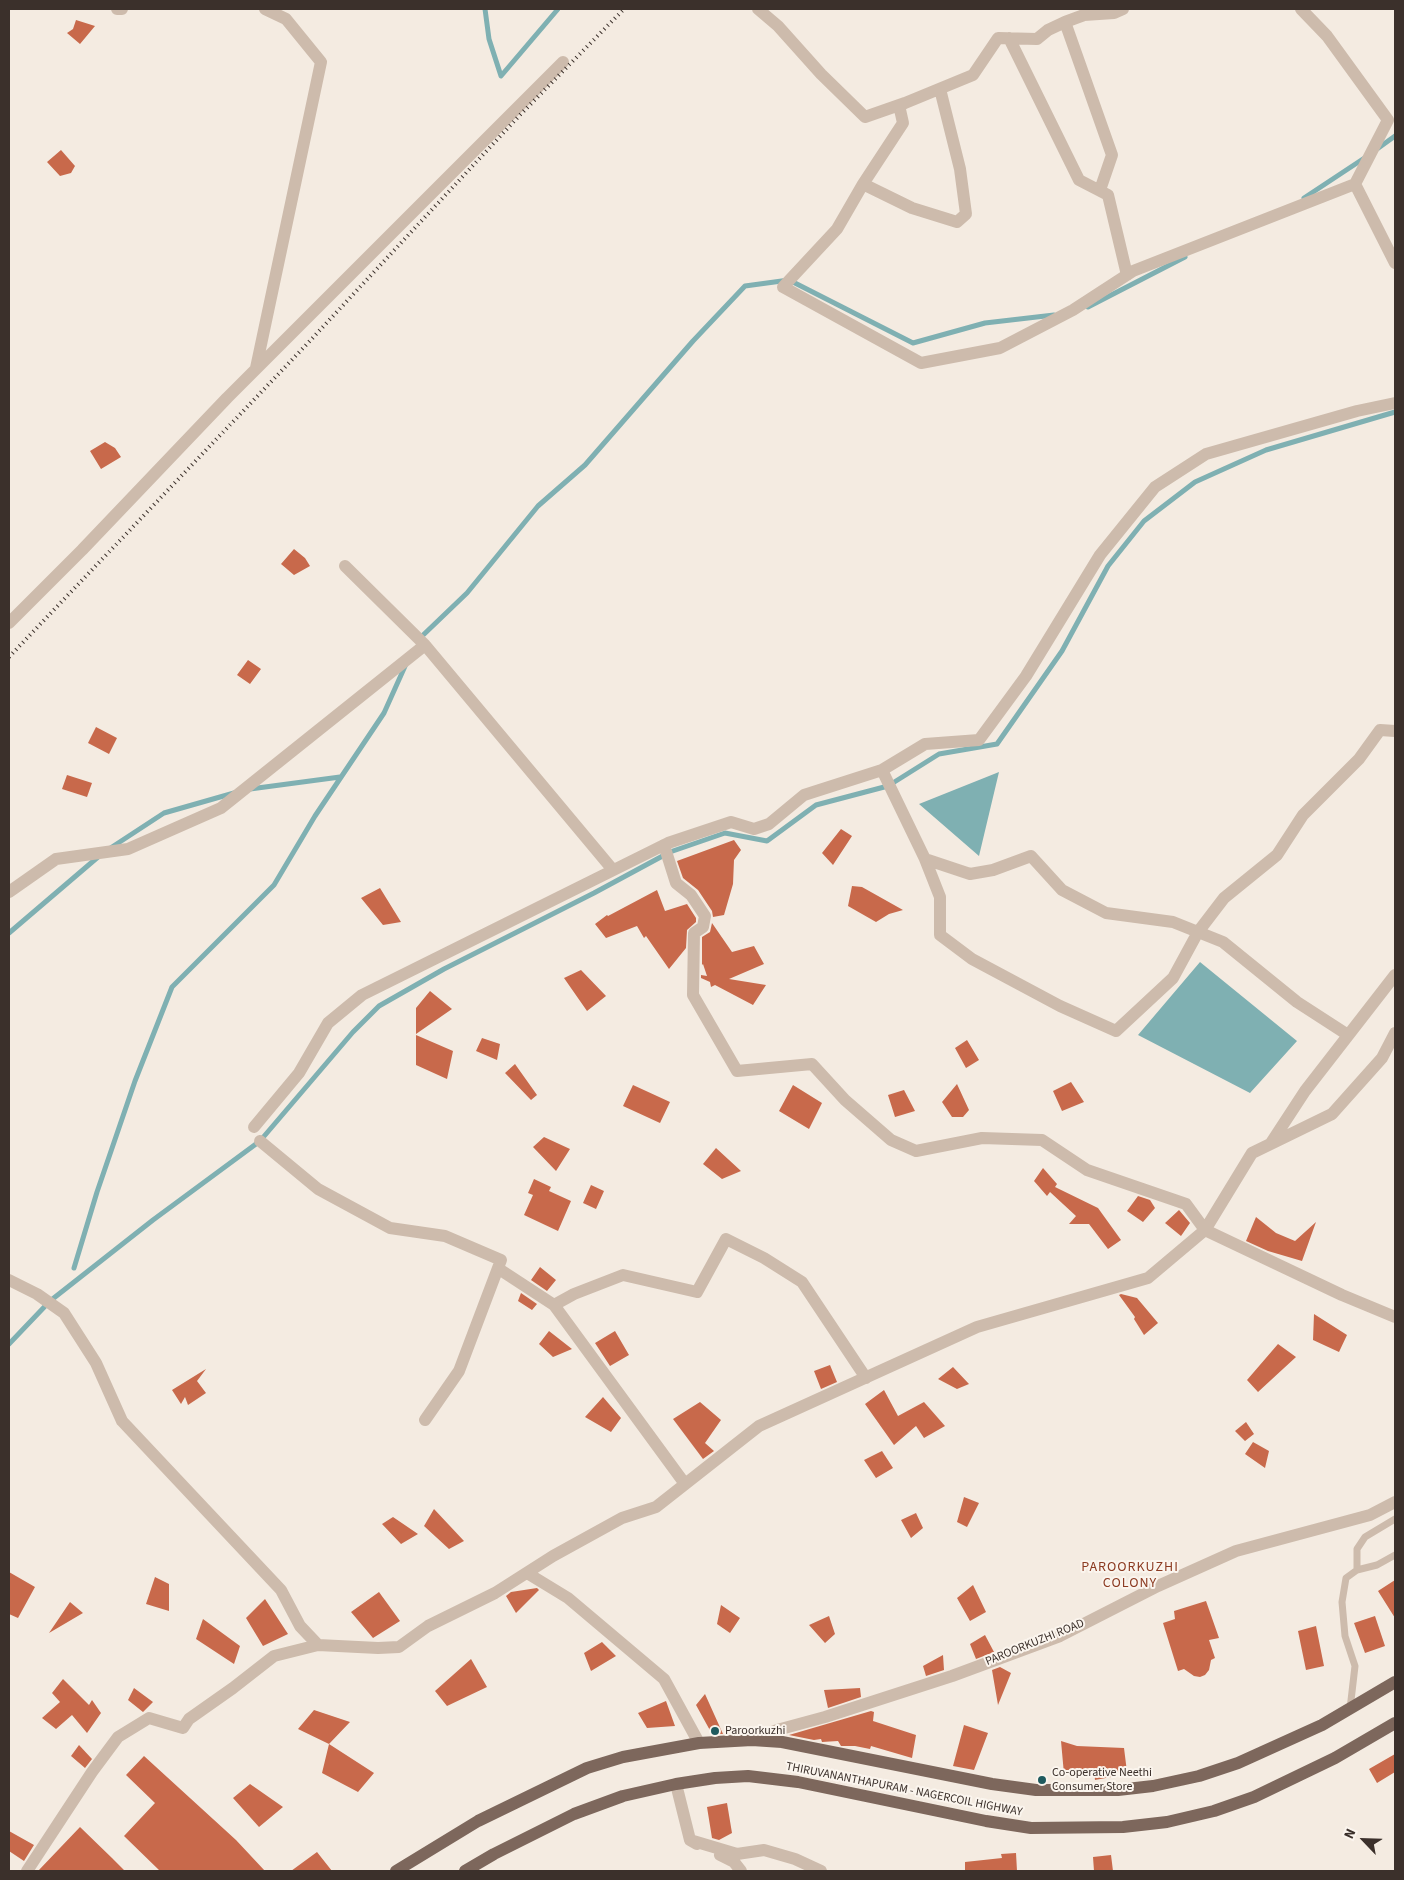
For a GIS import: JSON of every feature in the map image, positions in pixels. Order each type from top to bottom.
[{"type":"main road","name":"THIRUVANANTHAPURAM - NAGERCOIL HIGHWAY","points":[[396,1871],[478,1821],[587,1768],[623,1757],[699,1743],[752,1740],[782,1742],[992,1784],[1036,1790],[1118,1790],[1153,1786],[1181,1780],[1238,1763],[1322,1725],[1395,1682]]},
{"type":"main road","name":"THIRUVANANTHAPURAM - NAGERCOIL HIGHWAY","points":[[465,1871],[494,1854],[574,1814],[623,1796],[676,1784],[715,1778],[748,1776],[798,1782],[986,1822],[1031,1828],[1123,1827],[1167,1822],[1214,1811],[1254,1797],[1335,1758],[1395,1723]]},
{"type":"street","points":[[256,368],[321,62],[286,19],[265,9]]},
{"type":"street","points":[[758,9],[778,26],[865,117],[973,75],[998,38],[1037,39],[1048,30],[1084,15],[1114,13],[1123,9]]},
{"type":"street","points":[[899,105],[903,123],[863,184],[837,229],[793,274],[783,287],[921,363],[1000,348],[1073,310],[1133,271],[1355,184],[1388,120],[1327,36],[1302,9]]},
{"type":"street","points":[[1065,22],[1112,155],[1100,190]]},
{"type":"street","points":[[1009,38],[1079,180],[1108,195],[1127,275]]},
{"type":"street","points":[[9,623],[82,550],[256,368],[563,62]]},
{"type":"street","points":[[863,184],[912,208],[957,222],[966,214],[960,169],[940,89]]},
{"type":"street","points":[[1355,184],[1395,263]]},
{"type":"street","points":[[254,1127],[299,1073],[328,1023],[362,996],[664,845],[731,822],[754,828],[769,824],[804,796],[882,770],[925,744],[979,740],[1026,676],[1100,555],[1155,487],[1206,454],[1357,411],[1395,403]]},
{"type":"street","points":[[345,566],[425,645],[613,870]]},
{"type":"street","points":[[9,892],[56,860],[128,849],[222,808],[425,645]]},
{"type":"street","points":[[882,770],[925,859],[940,896],[940,936],[972,959],[1060,1006],[1116,1031],[1173,978],[1198,932],[1224,898],[1277,855],[1303,815],[1359,759],[1380,730],[1395,731]]},
{"type":"street","points":[[664,845],[676,883],[692,895],[705,916],[703,927],[694,933],[693,995],[737,1071],[812,1064],[844,1100],[892,1140],[916,1150],[982,1138],[1042,1140],[1087,1170],[1186,1204],[1205,1230],[1342,1295],[1395,1317]]},
{"type":"street","points":[[925,859],[970,874],[993,870],[1031,856],[1062,890],[1106,913],[1173,922],[1223,942],[1297,1002],[1348,1035]]},
{"type":"street","points":[[1270,1144],[1305,1091],[1395,974]]},
{"type":"street","points":[[27,1871],[118,1736],[149,1718],[183,1728],[189,1719],[274,1656],[318,1645],[378,1648],[399,1647],[428,1626],[495,1592],[553,1556],[622,1518],[656,1507],[759,1426],[977,1327],[1148,1278],[1205,1230],[1252,1153],[1332,1114],[1382,1058],[1395,1033]]},
{"type":"street","points":[[260,1141],[318,1189],[390,1228],[445,1236],[501,1260],[459,1371],[425,1420]]},
{"type":"street","points":[[554,1305],[574,1294],[622,1275],[697,1292],[726,1239],[764,1258],[802,1282],[866,1378]]},
{"type":"street","points":[[499,1269],[554,1305],[685,1484]]},
{"type":"street","points":[[9,1280],[40,1296],[64,1313],[96,1363],[122,1421],[281,1590],[300,1626],[318,1645]]},
{"type":"street","name":"PAROORKUZHI ROAD","points":[[752,1740],[777,1730],[825,1717],[952,1676],[1060,1636],[1158,1586],[1236,1551],[1370,1515],[1395,1502]]},
{"type":"street","points":[[527,1573],[568,1598],[664,1680],[699,1743]]},
{"type":"street","points":[[676,1784],[690,1840],[734,1862],[741,1871]]},
{"type":"street","points":[[690,1840],[736,1854],[764,1850],[795,1859],[821,1871]]},
{"type":"lane","points":[[1357,1570],[1357,1549],[1365,1537],[1395,1520]]},
{"type":"lane","points":[[1350,1709],[1356,1666],[1345,1636],[1342,1602],[1346,1578],[1357,1570],[1377,1565],[1395,1555]]},
{"type":"water","points":[[999,772],[979,856],[919,804]]},
{"type":"water","points":[[1200,962],[1297,1041],[1250,1093],[1138,1035]]},
{"type":"building","points":[[76,20],[95,26],[80,44],[67,33],[73,29]]},
{"type":"building","points":[[61,150],[75,166],[71,173],[60,176],[47,162]]},
{"type":"building","points":[[105,442],[115,448],[121,457],[101,469],[90,451]]},
{"type":"building","points":[[294,549],[305,558],[310,566],[294,575],[281,564]]},
{"type":"building","points":[[248,660],[261,669],[250,684],[237,675]]},
{"type":"building","points":[[96,727],[117,738],[109,754],[88,743]]},
{"type":"building","points":[[67,775],[92,783],[87,797],[62,789]]},
{"type":"building","points":[[841,829],[852,836],[833,865],[822,853]]},
{"type":"building","points":[[734,840],[741,850],[734,860],[733,884],[724,915],[713,917],[712,911],[698,890],[683,878],[677,861]]},
{"type":"building","points":[[852,886],[862,887],[903,910],[889,914],[876,922],[848,906]]},
{"type":"building","points":[[380,888],[401,922],[383,925],[361,898]]},
{"type":"building","points":[[657,890],[665,911],[687,904],[696,918],[696,922],[687,930],[686,948],[669,969],[646,936],[644,938],[637,926],[606,938],[595,924],[607,915]]},
{"type":"building","points":[[712,923],[732,952],[754,946],[764,964],[729,979],[766,985],[753,1005],[715,985],[711,987],[710,982],[701,978],[701,975],[707,976],[702,965],[702,937],[710,932]]},
{"type":"building","points":[[581,970],[606,996],[587,1011],[564,978]]},
{"type":"building","points":[[430,991],[452,1009],[416,1034],[416,1008]]},
{"type":"building","points":[[416,1035],[453,1051],[447,1079],[416,1065]]},
{"type":"building","points":[[482,1038],[500,1044],[497,1060],[476,1051]]},
{"type":"building","points":[[967,1040],[979,1060],[966,1068],[955,1048]]},
{"type":"building","points":[[515,1064],[537,1095],[531,1100],[505,1073]]},
{"type":"building","points":[[1071,1082],[1084,1102],[1062,1111],[1053,1091]]},
{"type":"building","points":[[957,1084],[969,1110],[963,1117],[952,1117],[942,1102]]},
{"type":"building","points":[[633,1085],[670,1102],[660,1123],[623,1106]]},
{"type":"building","points":[[793,1085],[822,1103],[809,1129],[779,1111]]},
{"type":"building","points":[[904,1090],[915,1111],[895,1117],[888,1095]]},
{"type":"building","points":[[544,1137],[570,1149],[556,1171],[533,1147]]},
{"type":"building","points":[[716,1148],[741,1171],[722,1179],[703,1164]]},
{"type":"building","points":[[1043,1168],[1057,1184],[1055,1187],[1098,1208],[1121,1240],[1108,1249],[1089,1224],[1069,1224],[1076,1216],[1050,1192],[1047,1196],[1034,1181]]},
{"type":"building","points":[[534,1179],[551,1187],[549,1191],[571,1201],[558,1231],[524,1215],[533,1195],[528,1193]]},
{"type":"building","points":[[591,1185],[604,1191],[596,1209],[583,1203]]},
{"type":"building","points":[[1138,1196],[1150,1200],[1155,1208],[1143,1222],[1127,1211]]},
{"type":"building","points":[[1179,1210],[1190,1223],[1181,1236],[1165,1223]]},
{"type":"building","points":[[1256,1217],[1276,1233],[1295,1241],[1316,1222],[1302,1261],[1268,1251],[1246,1241]]},
{"type":"building","points":[[540,1267],[556,1280],[547,1291],[531,1280]]},
{"type":"building","points":[[521,1293],[537,1304],[532,1310],[518,1301]]},
{"type":"building","points":[[1119,1295],[1137,1298],[1158,1323],[1144,1335],[1134,1319],[1135,1317]]},
{"type":"building","points":[[1314,1314],[1347,1335],[1339,1352],[1313,1340]]},
{"type":"building","points":[[549,1331],[572,1349],[553,1357],[539,1344]]},
{"type":"building","points":[[615,1331],[629,1355],[610,1366],[595,1343]]},
{"type":"building","points":[[1278,1344],[1296,1357],[1258,1392],[1247,1380]]},
{"type":"building","points":[[830,1365],[837,1382],[821,1389],[814,1371]]},
{"type":"building","points":[[953,1367],[969,1384],[957,1389],[938,1379]]},
{"type":"building","points":[[206,1369],[197,1381],[206,1393],[188,1405],[185,1397],[181,1404],[172,1390]]},
{"type":"building","points":[[884,1390],[898,1416],[924,1402],[945,1426],[924,1438],[916,1426],[894,1445],[865,1404]]},
{"type":"building","points":[[603,1397],[621,1418],[611,1432],[585,1417]]},
{"type":"building","points":[[700,1402],[721,1420],[705,1443],[714,1451],[703,1459],[673,1419]]},
{"type":"building","points":[[1246,1422],[1254,1434],[1245,1441],[1235,1431]]},
{"type":"building","points":[[1253,1442],[1269,1451],[1265,1468],[1245,1454]]},
{"type":"building","points":[[882,1451],[893,1468],[876,1478],[864,1460]]},
{"type":"building","points":[[964,1497],[979,1503],[967,1527],[957,1522]]},
{"type":"building","points":[[434,1509],[464,1541],[449,1549],[424,1526]]},
{"type":"building","points":[[916,1513],[923,1528],[911,1538],[901,1520]]},
{"type":"building","points":[[393,1517],[418,1534],[401,1544],[382,1524]]},
{"type":"building","points":[[9,1572],[35,1587],[18,1618],[9,1614]]},
{"type":"building","points":[[155,1577],[169,1584],[169,1611],[146,1604]]},
{"type":"building","points":[[1395,1580],[1395,1618],[1378,1591]]},
{"type":"building","points":[[973,1585],[986,1612],[970,1621],[957,1598]]},
{"type":"building","points":[[537,1588],[539,1590],[516,1613],[506,1596],[511,1592]]},
{"type":"building","points":[[379,1592],[400,1621],[373,1638],[351,1612]]},
{"type":"building","points":[[265,1599],[288,1634],[263,1646],[246,1618]]},
{"type":"building","points":[[1206,1601],[1219,1638],[1209,1640],[1215,1658],[1211,1660],[1209,1670],[1200,1677],[1194,1676],[1184,1669],[1178,1671],[1163,1623],[1175,1619],[1174,1611]]},
{"type":"building","points":[[70,1602],[83,1613],[49,1633]]},
{"type":"building","points":[[721,1605],[740,1618],[730,1633],[717,1624]]},
{"type":"building","points":[[829,1616],[835,1634],[825,1643],[809,1625]]},
{"type":"building","points":[[1375,1616],[1385,1646],[1365,1653],[1354,1623]]},
{"type":"building","points":[[203,1619],[240,1646],[234,1664],[196,1639]]},
{"type":"building","points":[[1316,1626],[1324,1666],[1306,1670],[1298,1631]]},
{"type":"building","points":[[985,1635],[994,1652],[976,1659],[970,1644]]},
{"type":"building","points":[[602,1642],[616,1656],[591,1671],[584,1653]]},
{"type":"building","points":[[943,1655],[944,1670],[926,1676],[923,1666]]},
{"type":"building","points":[[471,1659],[487,1687],[447,1706],[435,1691]]},
{"type":"building","points":[[1000,1667],[1011,1673],[998,1705],[992,1670]]},
{"type":"building","points":[[63,1679],[89,1705],[92,1700],[101,1713],[87,1733],[72,1715],[56,1729],[42,1718],[60,1702],[52,1693]]},
{"type":"building","points":[[134,1688],[153,1702],[143,1712],[128,1700]]},
{"type":"building","points":[[860,1688],[861,1697],[828,1708],[824,1690]]},
{"type":"building","points":[[705,1694],[723,1734],[712,1734],[696,1705]]},
{"type":"building","points":[[666,1701],[675,1726],[647,1728],[638,1713]]},
{"type":"building","points":[[314,1710],[350,1722],[329,1744],[298,1729]]},
{"type":"building","points":[[871,1711],[874,1712],[873,1721],[916,1735],[912,1758],[871,1746],[870,1749],[841,1746],[838,1741],[822,1742],[821,1739],[814,1740],[789,1735]]},
{"type":"building","points":[[964,1725],[988,1733],[974,1770],[953,1766]]},
{"type":"building","points":[[1061,1741],[1077,1746],[1124,1748],[1127,1772],[1110,1773],[1111,1777],[1095,1780],[1094,1772],[1064,1774]]},
{"type":"building","points":[[329,1744],[374,1773],[358,1792],[322,1773]]},
{"type":"building","points":[[79,1745],[92,1759],[85,1768],[71,1756]]},
{"type":"building","points":[[1395,1754],[1395,1772],[1377,1783],[1369,1769]]},
{"type":"building","points":[[144,1756],[236,1840],[265,1871],[160,1871],[124,1836],[155,1803],[126,1775]]},
{"type":"building","points":[[250,1784],[283,1807],[259,1827],[233,1798]]},
{"type":"building","points":[[727,1803],[732,1833],[719,1840],[712,1838],[707,1807]]},
{"type":"building","points":[[80,1827],[112,1858],[125,1871],[38,1871]]},
{"type":"building","points":[[9,1831],[34,1845],[24,1861],[9,1851]]},
{"type":"building","points":[[317,1852],[332,1871],[291,1871]]},
{"type":"building","points":[[1016,1853],[1017,1871],[965,1871],[965,1862],[1002,1858],[1001,1854]]},
{"type":"building","points":[[1111,1855],[1113,1871],[1094,1871],[1093,1857]]},
{"type":"waterway","points":[[485,9],[489,39],[501,76],[558,9]]},
{"type":"waterway","points":[[1377,149],[1395,136]]},
{"type":"waterway","points":[[1304,198],[1366,157]]},
{"type":"waterway","points":[[1088,307],[1185,257]]},
{"type":"waterway","points":[[419,639],[467,593],[538,506],[585,465],[693,341],[745,286],[789,280],[913,343],[985,323],[1054,315]]},
{"type":"waterway","points":[[9,1344],[50,1301],[153,1220],[260,1141],[353,1032],[379,1006],[444,969],[670,852],[725,833],[767,841],[816,805],[888,786],[939,754],[997,744],[1062,651],[1108,566],[1144,521],[1195,482],[1266,450],[1395,412]]},
{"type":"waterway","points":[[74,1268],[97,1192],[135,1081],[172,987],[274,885],[315,816],[384,713],[406,664]]},
{"type":"waterway","points":[[250,789],[340,777]]},
{"type":"waterway","points":[[109,849],[164,813],[234,793]]},
{"type":"waterway","points":[[9,933],[98,857]]},
{"type":"railway","points":[[9,657],[307,344],[519,116],[624,9]]},
{"type":"place","name":"Paroorkuzhi","points":[[715,1731]]},
{"type":"place","name":"Co-operative Neethi Consumer Store","points":[[1042,1780]]},
{"type":"district","name":"PAROORKUZHI COLONY","points":[[1130,1576]]}]
